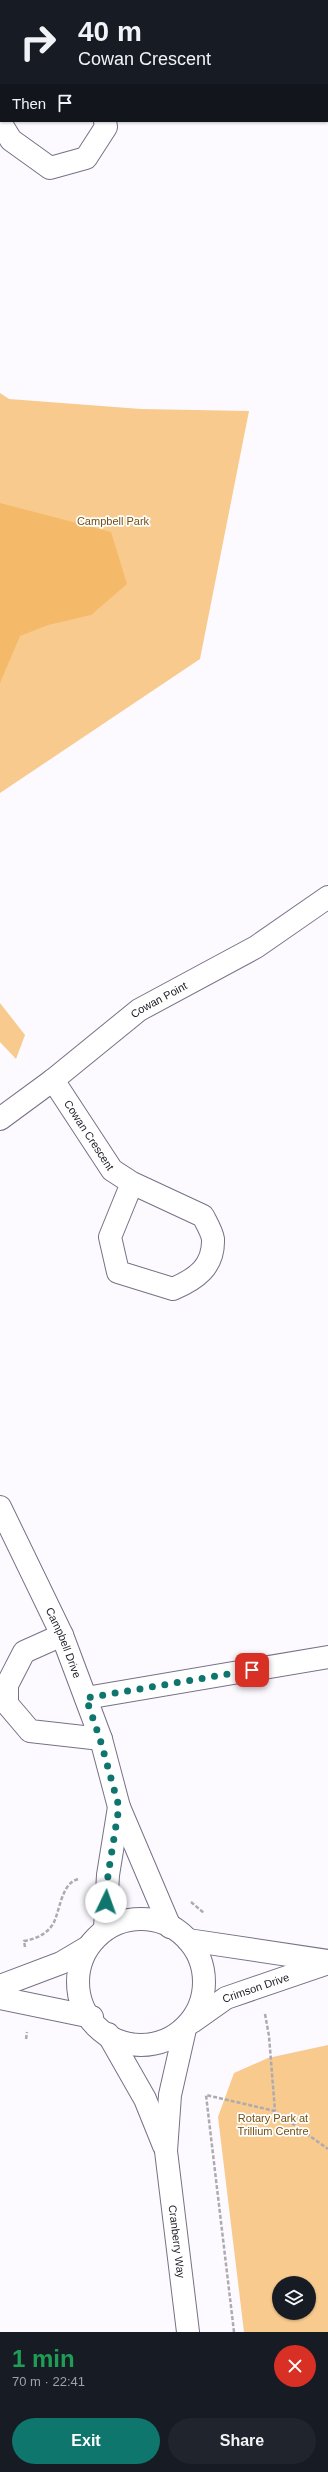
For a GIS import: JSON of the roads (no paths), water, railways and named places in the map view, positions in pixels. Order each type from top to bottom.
[{"type":"street","points":[[0,122],[11,140],[50,168],[86,158],[106,127],[105,122]]},
{"type":"street","name":"Cowan Point","points":[[0,1120],[53,1080],[139,1010],[256,947],[328,897]]},
{"type":"street","name":"Cowan Crescent","points":[[53,1080],[112,1170],[132,1183],[203,1216],[213,1238],[209,1262],[194,1279],[173,1289],[118,1272],[110,1237],[132,1183]]},
{"type":"street","name":"Campbell Drive","points":[[0,1507],[62,1635],[100,1739],[119,1807],[170,1927]]},
{"type":"street","points":[[62,1635],[24,1652],[7,1685],[7,1704],[30,1731],[100,1739]]},
{"type":"street","points":[[86,1698],[328,1657]]},
{"type":"street","name":"Campbell Drive","points":[[105,1928],[108,1875],[119,1807]]},
{"type":"street","points":[[139,1918],[153,1919],[170,1927],[188,1940],[196,1952],[202,1970],[203,1998],[187,2026],[162,2042],[148,2045],[127,2043],[108,2034],[92,2017],[80,1995],[77,1971],[88,1947],[105,1928],[139,1918]]},
{"type":"street","name":"Crimson Drive","points":[[188,1940],[328,1962]]},
{"type":"street","points":[[0,1986],[61,1963],[88,1947]]},
{"type":"street","name":"Crimson Drive","points":[[187,2026],[226,1998],[328,1962]]},
{"type":"street","points":[[0,1998],[92,2017]]},
{"type":"street","name":"Cranberry Way","points":[[187,2026],[170,2095],[166,2151],[188,2332]]},
{"type":"street","name":"Cranberry Way","points":[[108,2034],[145,2099],[166,2151]]},
{"type":"park label","name":"Campbell Park","points":[[113,521]]},
{"type":"park label","name":"Rotary Park at Trillium Centre","points":[[273,2124]]}]
